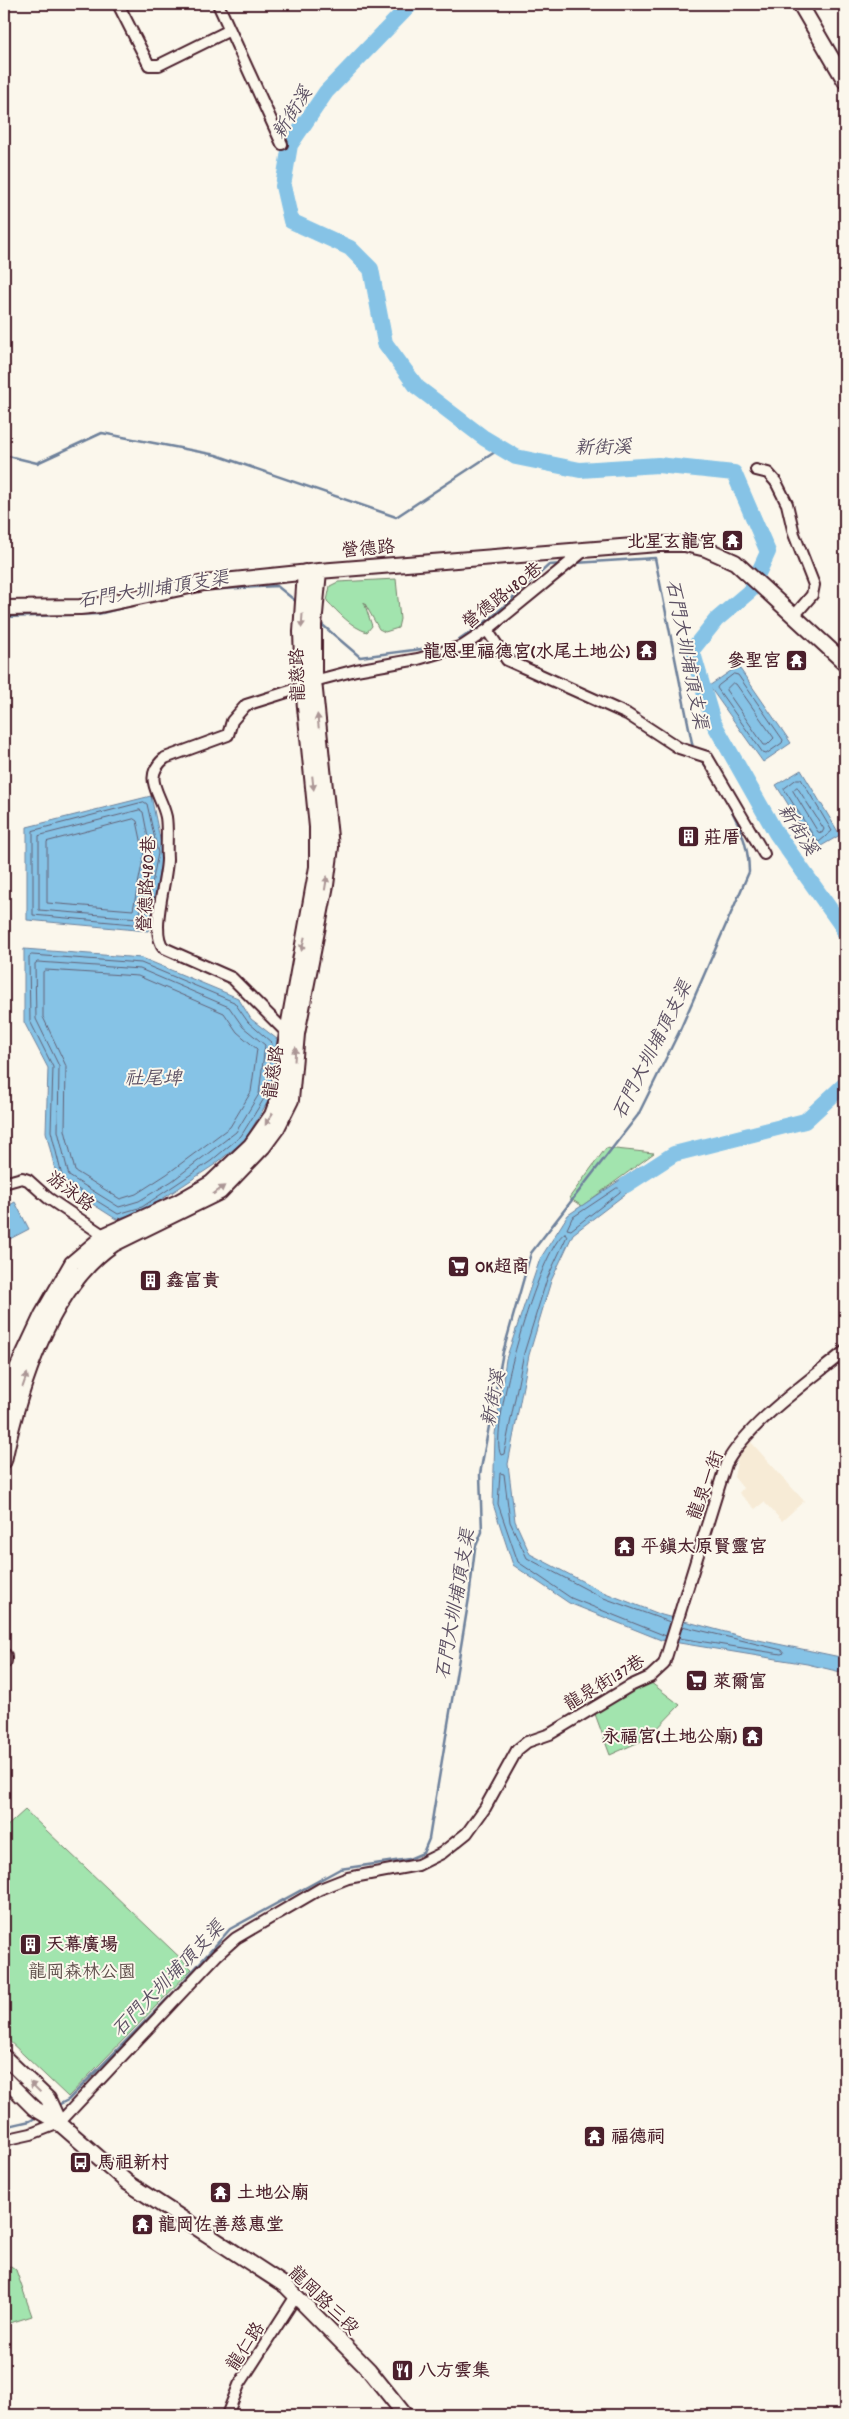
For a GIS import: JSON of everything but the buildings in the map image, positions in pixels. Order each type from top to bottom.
[{"type":"street","points":[[118,4],[149,65],[159,65],[230,30]]},
{"type":"street","points":[[218,4],[282,144]]},
{"type":"street","points":[[800,4],[845,81]]},
{"type":"street","points":[[756,470],[768,473],[787,504],[794,534],[814,585],[812,595],[794,616]]},
{"type":"street","name":"營德路","points":[[4,608],[36,610],[100,605],[204,583],[312,572],[658,544],[685,544],[706,549],[735,562],[845,663]]},
{"type":"street","name":"營德路480巷","points":[[292,1033],[232,978],[164,948],[160,944],[157,932],[167,865],[166,817],[154,785],[153,775],[157,765],[165,758],[228,735],[232,721],[246,705],[356,670],[418,659],[463,646],[486,630],[585,550]]},
{"type":"street","name":"龍慈路","points":[[4,1407],[12,1379],[47,1318],[82,1272],[100,1254],[109,1240],[220,1192],[263,1147],[277,1128],[291,1100],[292,1033],[326,885],[331,847],[309,684],[314,625],[312,572]]},
{"type":"street","points":[[486,630],[507,660],[627,714],[679,748],[707,757],[764,854]]},
{"type":"street","name":"游泳路","points":[[4,1184],[22,1178],[28,1180],[48,1198],[109,1240]]},
{"type":"street","name":"龍慈路","points":[[4,1461],[15,1409],[47,1318]]},
{"type":"street","name":"龍泉一街","points":[[668,1653],[726,1464],[731,1454],[746,1434],[845,1350]]},
{"type":"street","name":"龍泉街137巷","points":[[59,2123],[217,1955],[236,1938],[320,1889],[348,1878],[418,1865],[442,1853],[467,1834],[485,1808],[517,1750],[528,1742],[550,1734],[630,1686],[650,1677],[664,1664],[668,1653]]},
{"type":"street","points":[[4,1656],[4,1661]]},
{"type":"street","name":"龍岡路三段","points":[[4,2057],[48,2099],[59,2123]]},
{"type":"street","name":"龍岡路三段","points":[[4,2078],[34,2108],[59,2123],[128,2183],[278,2280],[369,2370],[405,2415]]},
{"type":"street","points":[[4,2140],[31,2134],[59,2123]]},
{"type":"street","name":"龍仁路","points":[[227,2415],[239,2385],[296,2296]]},
{"type":"shaded area","points":[[750,1441],[804,1501],[782,1521],[764,1502],[755,1509],[739,1493],[743,1488],[734,1477],[738,1457],[744,1446]]},
{"type":"green space","points":[[396,579],[400,619],[398,628],[385,632],[379,629],[364,602],[372,626],[367,632],[361,630],[350,623],[327,601],[330,586],[338,582]]},
{"type":"green space","points":[[606,1148],[654,1153],[582,1206],[569,1198]]},
{"type":"green space","points":[[650,1682],[680,1705],[648,1738],[610,1755],[595,1714],[598,1708]]},
{"type":"green space","name":"龍岡森林公園","points":[[25,1810],[192,1969],[68,2097],[4,2036],[4,1829]]},
{"type":"green space","points":[[11,2266],[16,2270],[32,2316],[4,2325],[4,2268]]},
{"type":"water","points":[[738,666],[791,743],[763,762],[709,686]]},
{"type":"water","points":[[801,770],[840,835],[816,849],[776,785]]},
{"type":"water","points":[[151,796],[163,853],[148,931],[27,920],[27,827]]},
{"type":"water","name":"社尾埤","points":[[24,949],[142,958],[238,998],[251,1019],[277,1039],[270,1098],[245,1140],[214,1165],[144,1211],[116,1219],[58,1182],[46,1132],[48,1068],[24,1022]]},
{"type":"water","name":"新街溪","points":[[641,1166],[645,1179],[573,1234],[551,1281],[529,1355],[508,1464],[515,1521],[530,1554],[603,1592],[662,1615],[744,1637],[845,1658],[845,1673],[807,1664],[661,1640],[569,1603],[513,1565],[493,1504],[495,1434],[506,1359],[540,1259],[568,1215]]},
{"type":"water","points":[[15,1202],[29,1229],[4,1242],[4,1208]]},
{"type":"waterway","name":"新街溪","points":[[411,4],[326,92],[290,145],[283,186],[291,221],[350,248],[371,269],[385,343],[417,387],[484,438],[516,457],[580,470],[658,465],[734,473],[768,552],[750,591],[716,620],[692,650],[713,722],[776,833],[842,926],[845,934]]},
{"type":"waterway","name":"石門大圳埔頂支渠","points":[[4,455],[37,463],[102,433],[216,455],[396,517],[501,448]]},
{"type":"waterway","name":"石門大圳埔頂支渠","points":[[575,563],[655,558],[693,748]]},
{"type":"waterway","name":"石門大圳埔頂支渠","points":[[319,622],[360,657],[452,645],[491,618],[549,565],[562,564]]},
{"type":"waterway","name":"石門大圳埔頂支渠","points":[[205,590],[277,586],[298,603]]},
{"type":"waterway","name":"石門大圳埔頂支渠","points":[[4,617],[98,614],[151,601]]},
{"type":"waterway","name":"石門大圳埔頂支渠","points":[[700,759],[709,770]]},
{"type":"waterway","name":"石門大圳埔頂支渠","points":[[56,2106],[68,2100],[174,1992],[230,1929],[340,1869],[409,1859],[423,1853],[429,1839],[469,1598],[475,1548],[482,1532],[480,1474],[503,1352],[531,1253],[638,1115],[680,1030],[749,872],[744,841],[723,794]]},
{"type":"waterway","name":"新街溪","points":[[626,1185],[674,1154],[805,1121],[845,1084]]},
{"type":"waterway","name":"石門大圳埔頂支渠","points":[[4,2127],[30,2121],[38,2116]]},
{"type":"place","name":"北星玄龍宮","points":[[733,541]]},
{"type":"place","name":"龍恩里福德宮(水尾土地公)","points":[[646,651]]},
{"type":"place","name":"參聖宮","points":[[797,660]]},
{"type":"place","name":"莊厝","points":[[688,837]]},
{"type":"place","name":"OK超商","points":[[459,1266]]},
{"type":"place","name":"鑫富貴","points":[[150,1280]]},
{"type":"place","name":"平鎮太原賢靈宮","points":[[625,1546]]},
{"type":"place","name":"萊爾富","points":[[697,1681]]},
{"type":"place","name":"永福宮(土地公廟)","points":[[753,1736]]},
{"type":"place","name":"天幕廣場","points":[[30,1944]]},
{"type":"place","name":"福德祠","points":[[595,2136]]},
{"type":"place","name":"馬祖新村","points":[[81,2162]]},
{"type":"place","name":"土地公廟","points":[[221,2192]]},
{"type":"place","name":"龍岡佐善慈惠堂","points":[[142,2224]]},
{"type":"place","name":"八方雲集","points":[[402,2370]]}]
